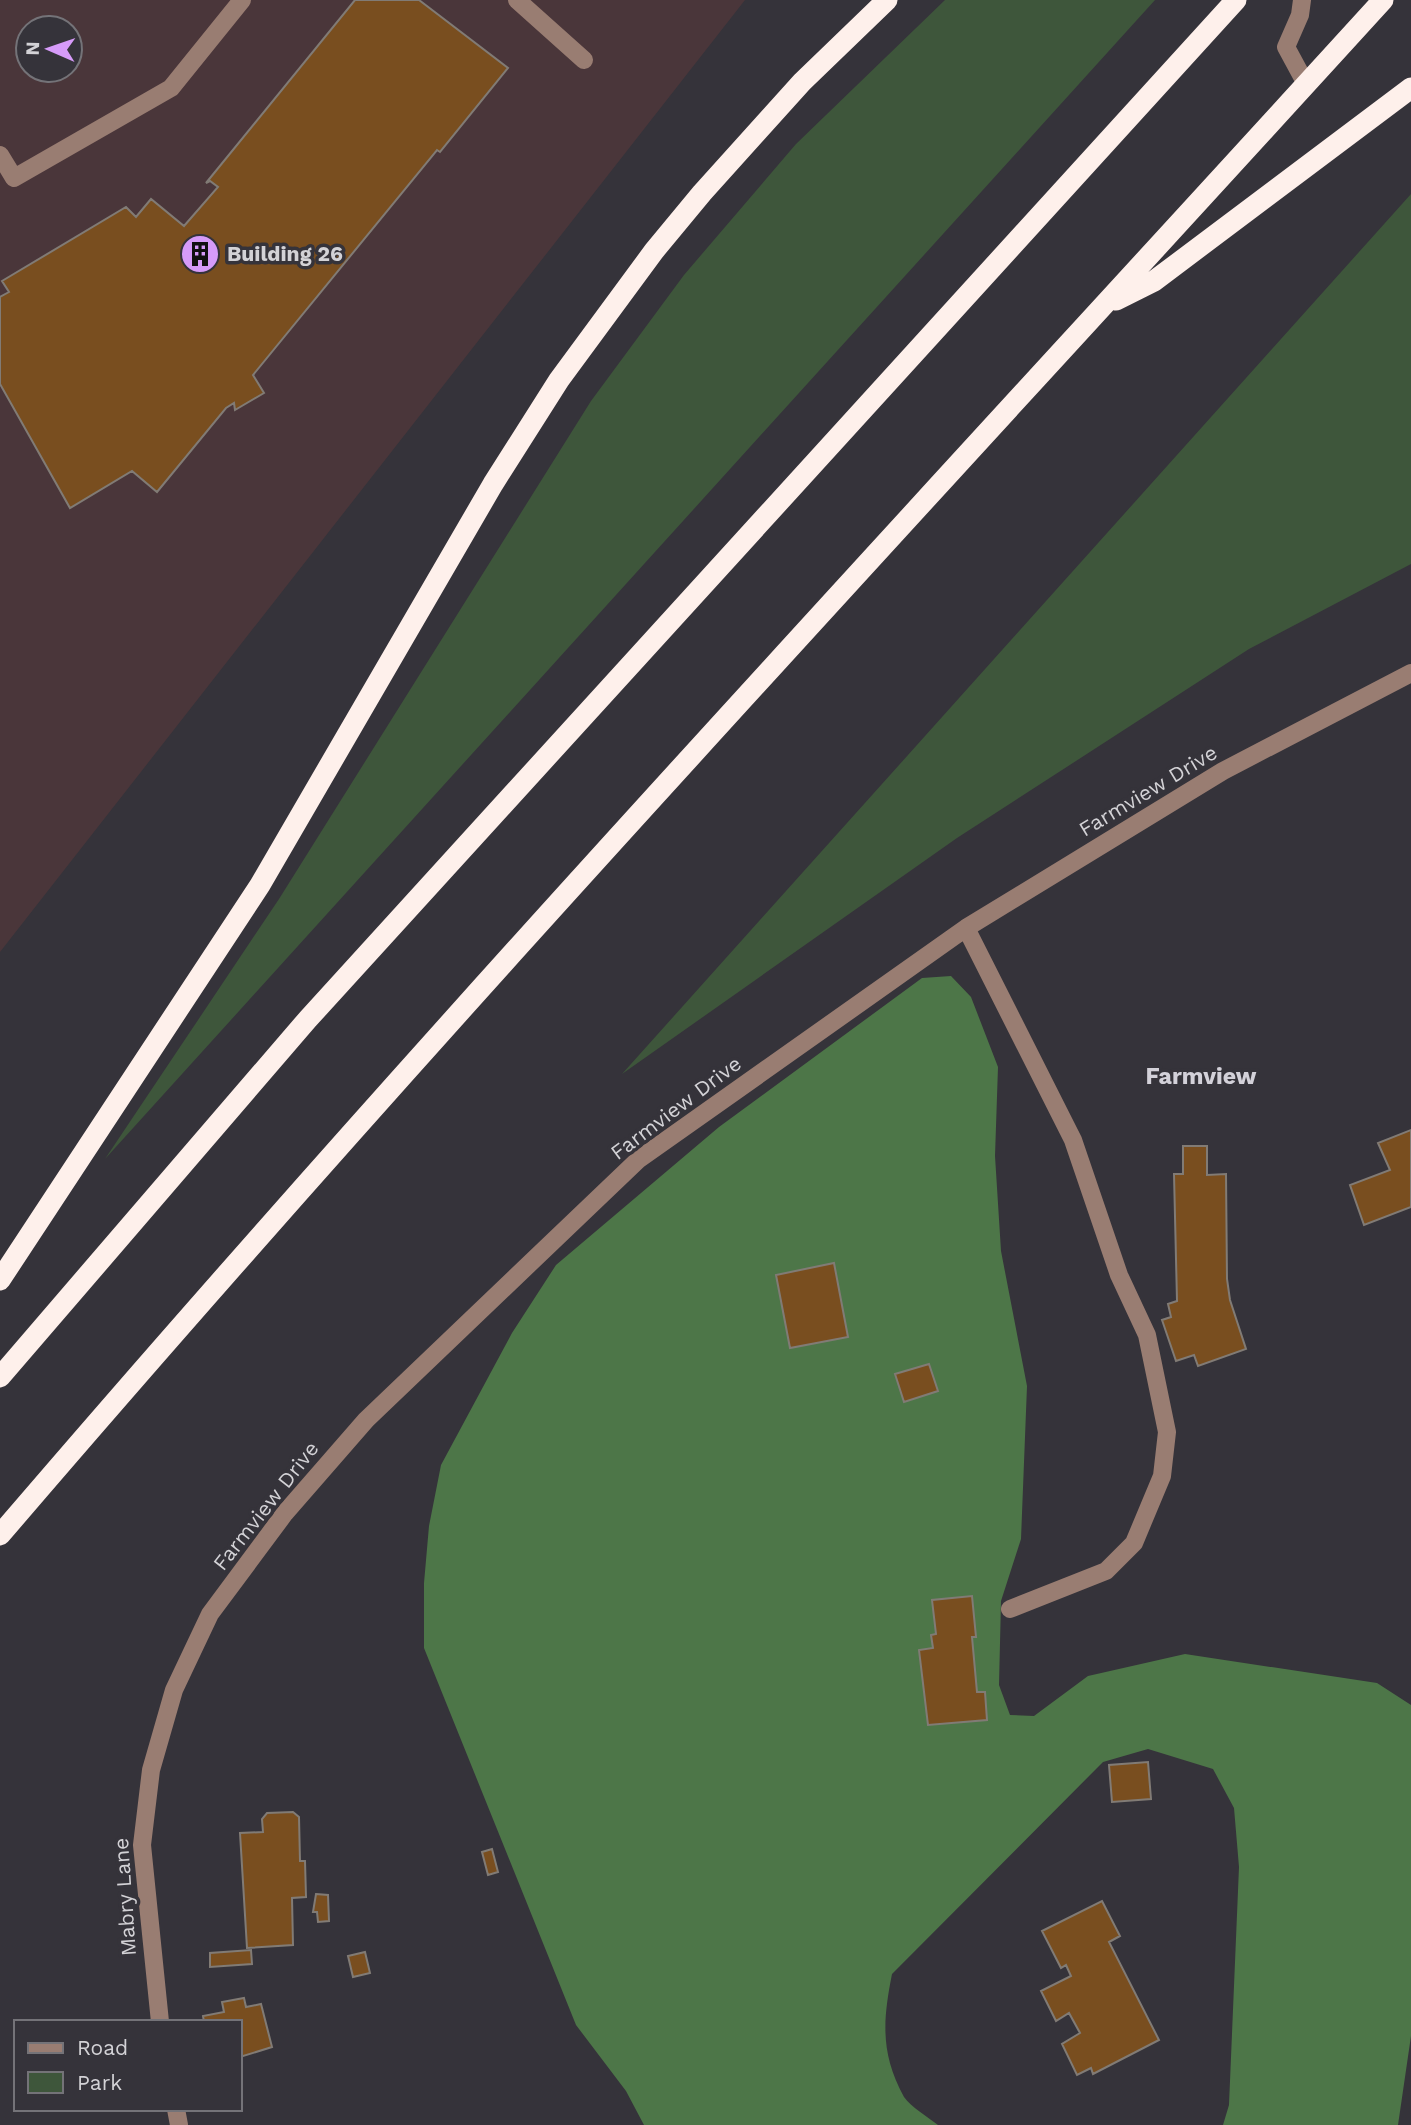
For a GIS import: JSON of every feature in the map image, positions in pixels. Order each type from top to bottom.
[{"type":"highway","points":[[0,1280],[260,885],[493,484],[559,380],[654,251],[719,174],[802,82],[887,0]]},
{"type":"highway","points":[[0,1377],[343,979],[1236,0]]},
{"type":"highway","points":[[0,1535],[271,1224],[1383,0]]},
{"type":"highway","points":[[1102,307],[1154,281],[1411,88]]},
{"type":"street","points":[[0,155],[14,178],[171,88],[242,0]]},
{"type":"street","points":[[517,0],[584,60]]},
{"type":"street","points":[[1302,0],[1300,15],[1286,47],[1306,84]]},
{"type":"street","name":"Farmview Drive","points":[[151,1770],[174,1690],[211,1614],[285,1513],[366,1420],[638,1160],[966,928],[1223,771],[1411,673]]},
{"type":"street","points":[[966,928],[1073,1140],[1119,1275],[1147,1335],[1167,1432],[1162,1476],[1134,1543],[1106,1571],[1010,1609]]},
{"type":"street","name":"Mabry Lane","points":[[151,1770],[142,1845],[160,2020]]},
{"type":"shaded area","points":[[0,0],[745,0],[0,952]]},
{"type":"green space","points":[[945,0],[1155,0],[105,1159],[279,899],[591,401],[684,275],[796,144]]},
{"type":"green space","points":[[1411,194],[1411,564],[1249,649],[957,838],[622,1074]]},
{"type":"green space","points":[[951,976],[971,997],[998,1067],[995,1156],[1001,1251],[1027,1386],[1021,1539],[1001,1601],[999,1685],[1010,1715],[1034,1716],[1088,1676],[1185,1654],[1377,1683],[1411,1705],[1411,2036],[1398,2125],[1223,2125],[1229,2105],[1239,1867],[1234,1808],[1213,1769],[1148,1749],[1103,1762],[892,1974],[886,2022],[887,2051],[891,2066],[904,2097],[938,2125],[644,2125],[626,2091],[576,2025],[424,1648],[424,1583],[429,1526],[441,1465],[512,1333],[556,1265],[719,1127],[922,978]],"holes":[[[834,1263],[848,1336],[790,1347],[776,1275]],[[928,1364],[937,1391],[904,1402],[895,1375]],[[972,1596],[976,1636],[972,1637],[977,1692],[985,1692],[986,1720],[928,1725],[919,1650],[933,1648],[936,1634],[933,1600]]]},
{"type":"building","name":"Building 26","points":[[355,0],[419,0],[508,68],[440,152],[437,150],[253,375],[264,393],[235,410],[234,403],[226,408],[157,492],[132,471],[70,508],[0,384],[0,297],[9,292],[2,281],[126,207],[136,217],[151,199],[184,226],[218,187],[210,181],[206,183]]},
{"type":"building","points":[[1411,1130],[1411,1207],[1364,1225],[1350,1185],[1390,1170],[1378,1143]]},
{"type":"building","points":[[1183,1146],[1207,1146],[1207,1175],[1226,1174],[1227,1279],[1230,1300],[1246,1349],[1198,1366],[1194,1355],[1176,1361],[1162,1320],[1171,1317],[1168,1304],[1177,1301],[1174,1174],[1183,1174]]},
{"type":"building","points":[[834,1263],[848,1337],[790,1348],[776,1275]]},
{"type":"building","points":[[929,1364],[938,1391],[904,1402],[895,1374]]},
{"type":"building","points":[[972,1596],[976,1637],[972,1637],[977,1692],[985,1692],[987,1720],[928,1725],[919,1650],[933,1648],[931,1635],[936,1634],[932,1600]]},
{"type":"building","points":[[1148,1762],[1151,1799],[1112,1802],[1109,1765]]},
{"type":"building","points":[[293,1812],[299,1817],[300,1861],[305,1861],[306,1897],[292,1898],[293,1945],[247,1948],[240,1833],[263,1832],[262,1819],[267,1813]]},
{"type":"building","points":[[492,1849],[498,1872],[488,1875],[482,1852]]},
{"type":"building","points":[[316,1894],[328,1895],[329,1921],[318,1922],[317,1912],[313,1912]]},
{"type":"building","points":[[1102,1901],[1120,1936],[1109,1942],[1159,2040],[1093,2074],[1091,2068],[1077,2075],[1062,2044],[1080,2033],[1069,2013],[1056,2021],[1041,1991],[1071,1976],[1066,1965],[1061,1968],[1042,1931]]},
{"type":"building","points":[[251,1950],[252,1964],[210,1967],[210,1953]]},
{"type":"building","points":[[365,1952],[370,1973],[353,1977],[348,1956]]},
{"type":"building","points":[[244,1998],[246,2007],[261,2004],[272,2047],[242,2056],[242,2020],[204,2020],[203,2016],[224,2012],[222,2002]]},
{"type":"place","name":"Building 26","points":[[200,254]]},
{"type":"district","name":"Farmview","points":[[1201,1076]]}]
